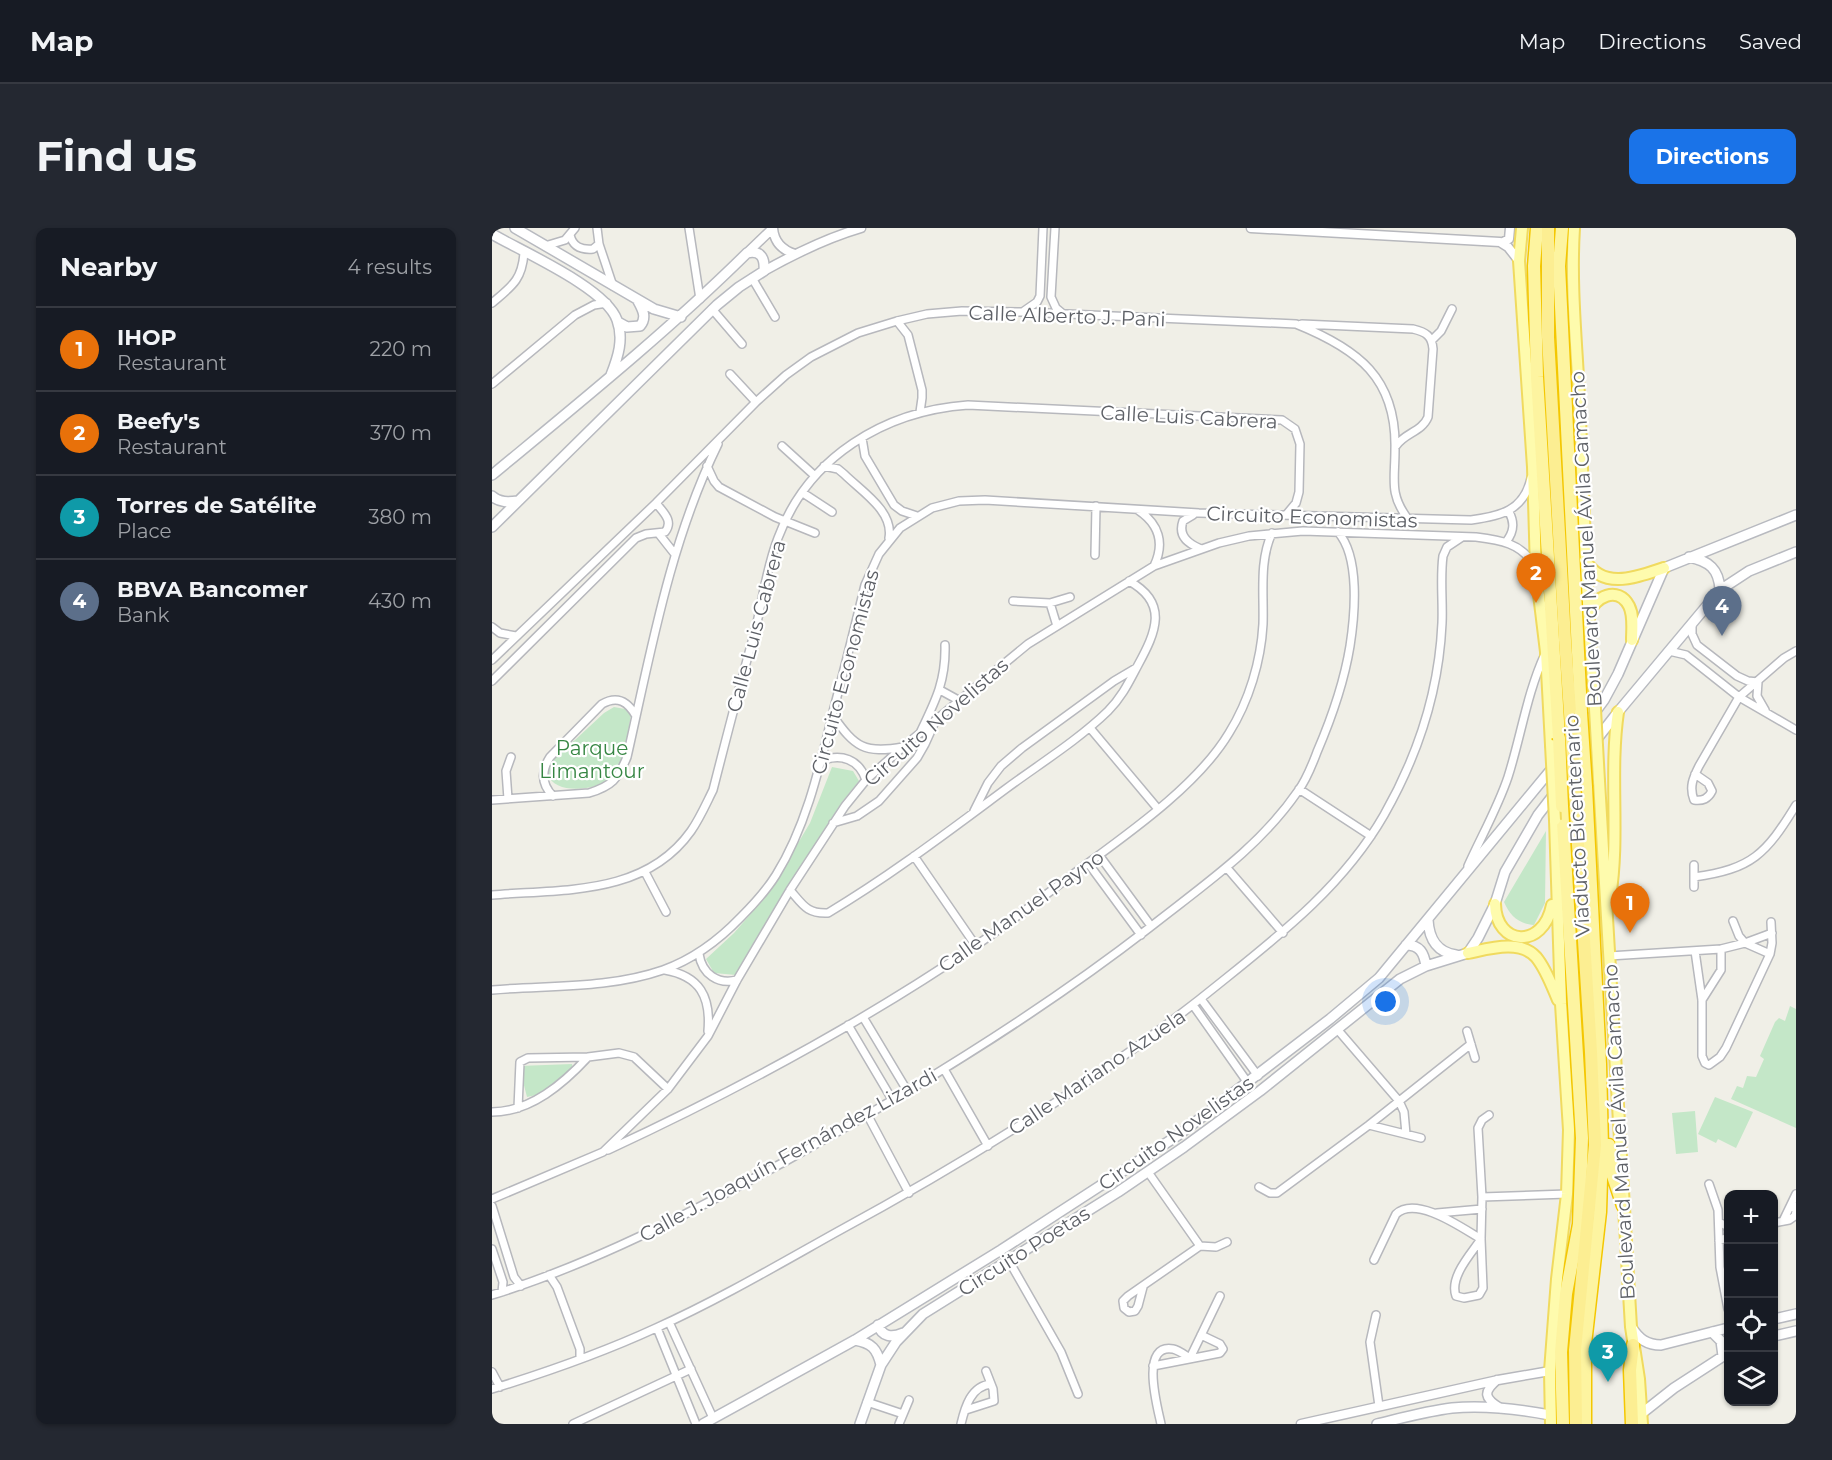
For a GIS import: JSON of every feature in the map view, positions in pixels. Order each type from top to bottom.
[{"type":"highway","name":"Boulevard Manuel Ávila Camacho","points":[[1537,228],[1534,266],[1555,742],[1562,806],[1582,1138],[1579,1224],[1566,1294],[1561,1352],[1563,1424]]},
{"type":"highway","name":"Viaducto Bicentenario","points":[[1548,228],[1548,337],[1591,1052],[1594,1144],[1575,1350],[1576,1424]]},
{"type":"highway","name":"Boulevard Manuel Ávila Camacho","points":[[1562,228],[1559,266],[1600,1064],[1602,1147],[1600,1212],[1585,1344],[1585,1424]]},
{"type":"highway","points":[[1600,1064],[1612,1173],[1623,1206]]},
{"type":"highway","points":[[1632,1424],[1630,1370],[1633,1345]]},
{"type":"main road","points":[[515,228],[638,301],[654,309],[681,317]]},
{"type":"main road","name":"Boulevard Manuel Ávila Camacho","points":[[1522,228],[1519,261],[1533,467],[1536,570],[1555,742],[1556,890],[1569,1130],[1567,1194],[1557,1279],[1550,1371],[1551,1419]]},
{"type":"main road","name":"Boulevard Manuel Ávila Camacho","points":[[1574,228],[1572,265],[1588,618],[1631,1327],[1639,1379],[1641,1419]]},
{"type":"main road","points":[[493,236],[591,291],[607,303],[618,322],[621,338],[620,353],[610,377]]},
{"type":"main road","points":[[492,475],[681,317],[747,253],[754,252],[762,256],[765,261],[764,271],[712,309],[492,527]]},
{"type":"main road","points":[[618,322],[627,327],[640,326],[644,321],[644,316],[638,301]]},
{"type":"main road","points":[[492,496],[503,501],[518,501]]},
{"type":"main road","points":[[1585,560],[1598,574],[1615,579],[1638,577],[1795,516]]},
{"type":"main road","points":[[1468,953],[1495,904],[1505,872],[1538,815],[1618,712],[1720,590],[1749,571],[1796,552]]},
{"type":"main road","points":[[1689,557],[1706,561],[1711,565],[1717,574],[1720,590]]},
{"type":"main road","points":[[1465,874],[1540,786],[1604,699],[1618,674],[1664,568]]},
{"type":"main road","points":[[1588,618],[1591,606],[1598,599],[1613,595],[1622,598],[1628,604],[1631,612],[1632,640]]},
{"type":"main road","points":[[1607,918],[1614,873],[1614,744],[1618,712]]},
{"type":"main road","name":"Circuito Novelistas","points":[[703,1424],[855,1340],[1168,1143],[1258,1076],[1379,978],[1465,874]]},
{"type":"main road","points":[[1495,904],[1498,921],[1507,932],[1516,936],[1529,937],[1542,930],[1547,923],[1556,890]]},
{"type":"main road","points":[[1428,920],[1430,935],[1435,944],[1442,951],[1456,955]]},
{"type":"main road","points":[[1406,945],[1416,946],[1422,950],[1426,966]]},
{"type":"main road","points":[[1468,953],[1503,947],[1515,948],[1534,955],[1561,1004]]},
{"type":"main road","name":"Circuito Poetas","points":[[860,1424],[881,1365],[904,1333],[923,1314],[1148,1172],[1260,1091],[1386,988],[1426,966],[1468,953]]},
{"type":"main road","points":[[1778,1318],[1796,1314]]},
{"type":"main road","points":[[878,1325],[881,1331],[888,1336],[904,1333]]},
{"type":"main road","points":[[1631,1327],[1644,1341],[1653,1345],[1724,1329]]},
{"type":"main road","points":[[1778,1335],[1796,1331]]},
{"type":"main road","points":[[1712,1332],[1721,1341],[1725,1352]]},
{"type":"main road","points":[[855,1340],[869,1343],[875,1348],[881,1365]]},
{"type":"main road","points":[[1641,1419],[1674,1388],[1724,1356]]},
{"type":"main road","points":[[1377,1424],[1451,1408],[1501,1408],[1551,1419]]},
{"type":"street","points":[[597,228],[599,244],[613,286]]},
{"type":"street","points":[[689,228],[700,298]]},
{"type":"street","points":[[747,253],[773,228]]},
{"type":"street","points":[[773,228],[779,244],[795,254]]},
{"type":"street","points":[[836,236],[844,228]]},
{"type":"street","points":[[764,271],[795,254],[861,228]]},
{"type":"street","points":[[1022,312],[1037,302],[1040,296],[1043,228]]},
{"type":"street","points":[[1055,228],[1051,297],[1056,308],[1062,313]]},
{"type":"street","points":[[1251,228],[1503,242],[1509,238],[1510,228]]},
{"type":"street","points":[[545,246],[557,243],[573,232]]},
{"type":"street","points":[[573,232],[572,242],[581,248],[593,249],[599,244]]},
{"type":"street","points":[[1503,242],[1519,261]]},
{"type":"street","points":[[492,303],[518,280],[522,272],[525,253]]},
{"type":"street","points":[[752,278],[775,316]]},
{"type":"street","points":[[492,384],[576,315],[594,305],[607,303]]},
{"type":"street","points":[[712,309],[742,344]]},
{"type":"street","points":[[1432,340],[1452,309]]},
{"type":"street","name":"Calle Alberto J. Pani","points":[[492,660],[657,503],[756,402],[786,375],[811,357],[858,333],[897,321],[944,312],[1062,313],[1296,324],[1343,345],[1369,367],[1381,384],[1389,404],[1396,447],[1395,499],[1408,519]]},
{"type":"street","points":[[897,321],[908,335],[922,390],[920,411]]},
{"type":"street","points":[[1296,324],[1425,331],[1432,340],[1433,350],[1428,417],[1425,424],[1406,435],[1396,447]]},
{"type":"street","points":[[730,374],[756,402]]},
{"type":"street","name":"Calle Luis Cabrera","points":[[492,895],[597,886],[632,878],[645,872],[683,841],[692,830],[713,790],[763,598],[771,557],[785,520],[815,476],[836,455],[893,421],[920,411],[968,405],[1282,420],[1290,423],[1295,429],[1300,444],[1299,492],[1296,503],[1286,515]]},
{"type":"street","points":[[862,438],[865,456],[894,505],[917,516]]},
{"type":"street","points":[[492,800],[589,793],[603,789],[615,781],[627,757],[674,553],[697,488],[720,439]]},
{"type":"street","points":[[782,446],[815,476]]},
{"type":"street","points":[[707,466],[719,487],[775,517],[815,533]]},
{"type":"street","points":[[824,466],[838,469],[880,508],[889,523],[888,541]]},
{"type":"street","points":[[1506,542],[1511,536],[1513,526],[1509,512],[1522,499],[1529,485],[1533,467]]},
{"type":"street","points":[[803,493],[832,512]]},
{"type":"street","name":"Circuito Economistas","points":[[492,990],[609,983],[663,970],[699,954],[730,928],[760,897],[776,874],[801,824],[821,761],[865,585],[872,567],[888,541],[900,528],[917,516],[950,503],[971,501],[1198,513],[1408,519],[1471,520],[1509,512]]},
{"type":"street","points":[[492,681],[636,538],[646,534],[659,534],[668,528],[669,520],[657,503]]},
{"type":"street","points":[[1095,555],[1096,506]]},
{"type":"street","points":[[1137,509],[1152,520],[1158,534],[1160,551],[1154,566]]},
{"type":"street","points":[[1198,513],[1185,519],[1181,528],[1188,543],[1199,548]]},
{"type":"street","name":"Circuito Novelistas","points":[[492,1199],[603,1152],[668,1089],[708,1036],[737,980],[790,890],[833,823],[866,780],[1028,644],[1129,581],[1154,566],[1199,548],[1272,533],[1303,531],[1476,537],[1506,542],[1523,550],[1536,570]]},
{"type":"street","name":"Calle J. Joaquín Fernández Lizardi","points":[[492,1295],[605,1253],[676,1219],[868,1116],[1026,1018],[1227,868],[1268,828],[1299,789],[1323,740],[1338,700],[1352,637],[1354,600],[1352,562],[1345,540],[1338,532]]},
{"type":"street","name":"Calle Manuel Payno","points":[[603,1152],[679,1117],[863,1017],[976,946],[1158,809],[1203,768],[1229,733],[1249,693],[1261,642],[1265,555],[1272,533]]},
{"type":"street","points":[[659,534],[674,553]]},
{"type":"street","name":"Calle Mariano Azuela","points":[[492,1389],[580,1359],[657,1328],[909,1193],[1062,1098],[1193,1005],[1283,933],[1329,889],[1352,863],[1384,814],[1407,768],[1429,707],[1440,649],[1443,556],[1446,547],[1461,537]]},
{"type":"street","points":[[790,890],[806,909],[816,914],[828,913],[914,856],[1090,728],[1122,696],[1154,631],[1156,616],[1148,593],[1129,581]]},
{"type":"street","points":[[1013,601],[1050,603],[1070,597]]},
{"type":"street","points":[[1050,603],[1057,626]]},
{"type":"street","points":[[1692,624],[1692,634],[1697,645],[1737,676],[1758,682]]},
{"type":"street","points":[[492,627],[500,633],[516,636]]},
{"type":"street","points":[[920,733],[940,690],[946,664],[945,645]]},
{"type":"street","points":[[1669,651],[1686,655],[1740,697],[1796,730]]},
{"type":"street","points":[[1695,774],[1708,783],[1712,791],[1709,797],[1701,801],[1694,800],[1691,791],[1695,774],[1740,697],[1784,658],[1796,651]]},
{"type":"street","name":"Circuito Novelistas","points":[[1465,874],[1507,780],[1521,735],[1532,686],[1546,652]]},
{"type":"street","points":[[974,813],[988,783],[1001,766],[1114,681],[1136,668]]},
{"type":"street","points":[[1758,682],[1757,696],[1766,713]]},
{"type":"street","points":[[940,690],[960,701]]},
{"type":"street","points":[[553,796],[544,783],[545,764],[602,704],[618,699],[626,702],[636,716]]},
{"type":"street","points":[[832,716],[860,745],[881,751],[903,747]]},
{"type":"street","points":[[833,823],[857,816],[879,801],[917,758],[926,744],[934,722]]},
{"type":"street","points":[[1090,728],[1158,809]]},
{"type":"street","points":[[508,799],[506,771],[511,757]]},
{"type":"street","points":[[821,761],[835,757],[853,761],[863,771],[866,780]]},
{"type":"street","points":[[1299,789],[1371,836]]},
{"type":"street","points":[[1694,877],[1732,870],[1746,863],[1773,841],[1796,805]]},
{"type":"street","points":[[1099,855],[1151,926]]},
{"type":"street","points":[[914,856],[976,946]]},
{"type":"street","points":[[1088,863],[1141,934]]},
{"type":"street","points":[[1694,865],[1695,887]]},
{"type":"street","points":[[1227,868],[1283,933]]},
{"type":"street","points":[[645,872],[666,912]]},
{"type":"street","points":[[1733,921],[1739,936],[1745,943],[1770,954]]},
{"type":"street","points":[[1695,951],[1702,1000],[1702,1056],[1705,1063],[1709,1065],[1720,1057],[1726,1048],[1770,954],[1771,922]]},
{"type":"street","points":[[1609,956],[1721,949],[1772,933]]},
{"type":"street","points":[[1702,1000],[1720,970],[1721,949]]},
{"type":"street","points":[[699,954],[702,965],[714,978],[725,982],[737,980]]},
{"type":"street","points":[[663,970],[688,977],[699,986],[708,1007],[708,1036]]},
{"type":"street","points":[[1201,999],[1258,1076]]},
{"type":"street","points":[[1193,1005],[1248,1083]]},
{"type":"street","points":[[863,1017],[908,1092]]},
{"type":"street","points":[[848,1025],[893,1101]]},
{"type":"street","points":[[1337,1029],[1399,1101],[1407,1123],[1406,1134]]},
{"type":"street","points":[[1467,1031],[1475,1058]]},
{"type":"street","points":[[1259,1187],[1270,1193],[1277,1193],[1369,1125],[1471,1044]]},
{"type":"street","points":[[518,1108],[520,1062],[528,1058],[588,1057],[627,1053],[668,1089]]},
{"type":"street","points":[[492,1112],[518,1108],[555,1088],[588,1057]]},
{"type":"street","points":[[944,1069],[988,1146]]},
{"type":"street","points":[[1481,1239],[1456,1279],[1453,1289],[1456,1296],[1479,1295],[1483,1288],[1482,1197],[1478,1128],[1482,1120],[1489,1115]]},
{"type":"street","points":[[868,1116],[909,1193]]},
{"type":"street","points":[[1369,1125],[1421,1138]]},
{"type":"street","points":[[1148,1172],[1204,1247]]},
{"type":"street","points":[[1709,1184],[1718,1210],[1722,1276],[1726,1298]]},
{"type":"street","points":[[1482,1197],[1567,1194]]},
{"type":"street","points":[[1783,1221],[1796,1194]]},
{"type":"street","points":[[1778,1222],[1795,1216],[1796,1211],[1792,1203]]},
{"type":"street","points":[[492,1206],[514,1277],[521,1286]]},
{"type":"street","points":[[1374,1260],[1396,1214],[1401,1210],[1437,1213],[1482,1209]]},
{"type":"street","points":[[1437,1213],[1481,1239]]},
{"type":"street","points":[[1719,1222],[1724,1225]]},
{"type":"street","points":[[1719,1241],[1724,1239]]},
{"type":"street","points":[[1143,1287],[1138,1306],[1135,1311],[1129,1312],[1124,1308],[1123,1301],[1143,1287],[1204,1247],[1216,1247],[1227,1242]]},
{"type":"street","points":[[492,1249],[503,1282],[502,1292]]},
{"type":"street","points":[[1009,1261],[1060,1352],[1078,1394]]},
{"type":"street","points":[[549,1275],[557,1287],[580,1349],[580,1359]]},
{"type":"street","points":[[1190,1358],[1220,1296]]},
{"type":"street","points":[[1376,1315],[1370,1342],[1379,1406]]},
{"type":"street","points":[[669,1322],[713,1418]]},
{"type":"street","points":[[657,1328],[696,1424]]},
{"type":"street","points":[[1154,1366],[1220,1353],[1223,1349],[1220,1344],[1201,1335]]},
{"type":"street","points":[[1161,1424],[1152,1379],[1158,1354],[1165,1349],[1174,1349],[1190,1358]]},
{"type":"street","points":[[573,1424],[691,1370]]},
{"type":"street","points":[[966,1410],[994,1401],[995,1396],[986,1371]]},
{"type":"street","points":[[1301,1424],[1498,1380],[1550,1371]]},
{"type":"street","points":[[492,1372],[500,1387]]},
{"type":"street","points":[[1498,1380],[1488,1389],[1487,1396],[1490,1401],[1501,1408]]},
{"type":"street","points":[[961,1424],[975,1390],[980,1386],[991,1384]]},
{"type":"street","points":[[899,1424],[909,1400]]},
{"type":"street","points":[[867,1402],[903,1414]]},
{"type":"green space","name":"Parque Limantour","points":[[614,707],[625,709],[631,715],[625,750],[615,771],[608,779],[596,786],[575,789],[555,784],[547,773],[548,760]]},
{"type":"green space","points":[[832,767],[853,771],[859,781],[842,802],[754,942],[736,975],[714,973],[706,959],[734,933],[767,895],[810,823]]},
{"type":"green space","points":[[1546,831],[1545,903],[1534,925],[1516,918],[1504,902]]},
{"type":"green space","points":[[1790,1006],[1796,1009],[1796,1128],[1731,1099],[1737,1086],[1743,1088],[1747,1076],[1756,1077],[1764,1059],[1760,1056],[1775,1022],[1779,1018],[1785,1021]]},
{"type":"green space","points":[[572,1064],[573,1069],[545,1093],[527,1097],[519,1066]]},
{"type":"green space","points":[[1715,1097],[1753,1112],[1736,1148],[1718,1139],[1716,1143],[1698,1134]]},
{"type":"green space","points":[[1695,1111],[1698,1152],[1676,1154],[1672,1113]]},
{"type":"place","name":"Beefy's","points":[[1536,603]]},
{"type":"place","name":"BBVA Bancomer","points":[[1722,636]]},
{"type":"place","name":"IHOP","points":[[1630,933]]},
{"type":"place","name":"Torres de Satélite","points":[[1608,1382]]}]
